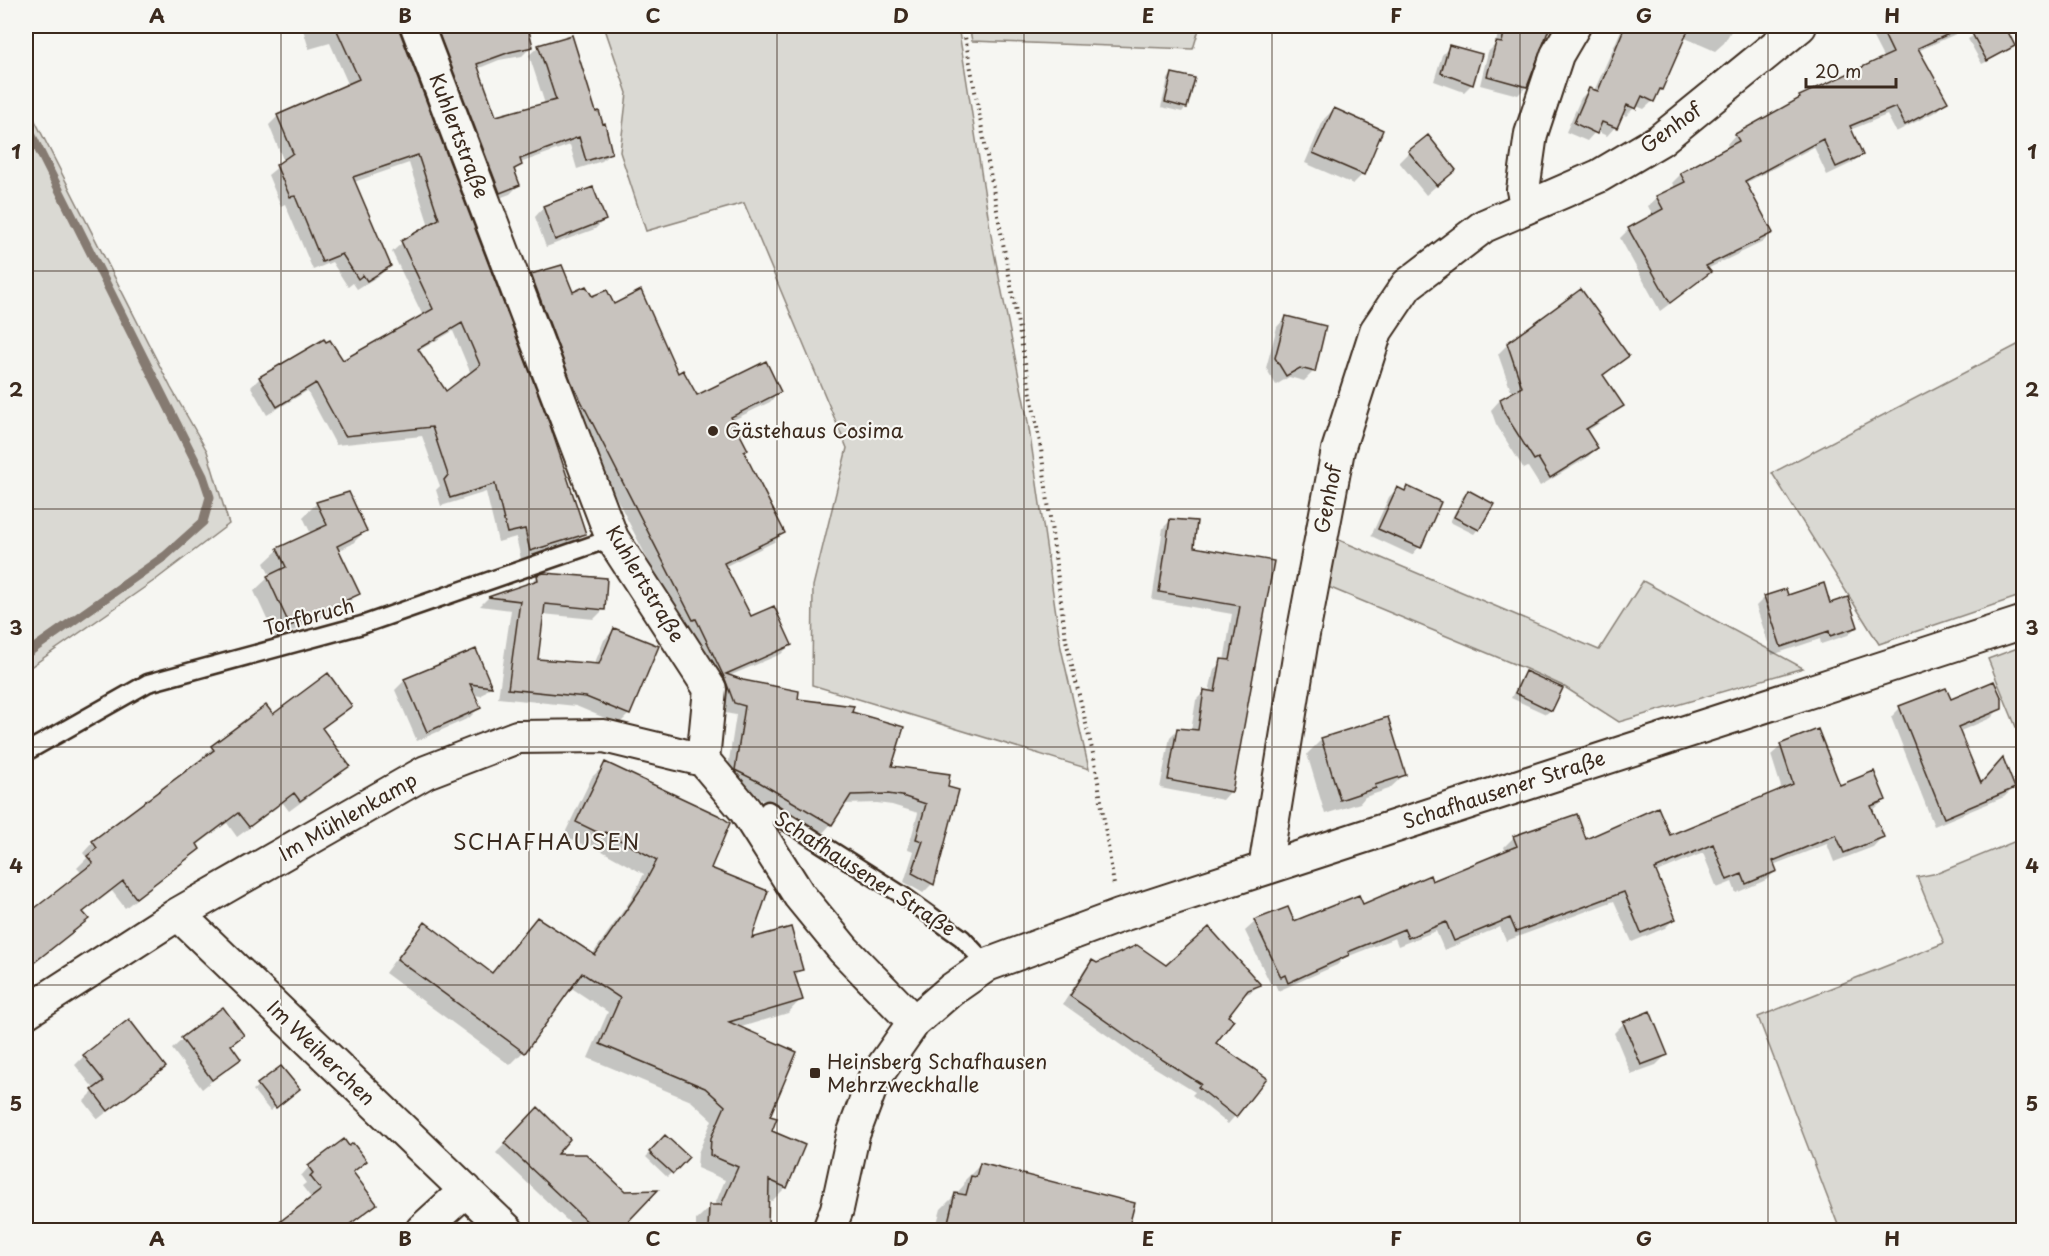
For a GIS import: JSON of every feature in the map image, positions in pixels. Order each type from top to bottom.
[{"type":"street","name":"Kuhlertstraße","points":[[417,26],[612,538],[710,689],[703,760]]},
{"type":"street","points":[[1527,207],[1523,190],[1531,134],[1557,55],[1574,26]]},
{"type":"street","name":"Genhof","points":[[1265,868],[1301,645],[1338,450],[1376,331],[1407,285],[1484,226],[1599,176],[1660,140],[1800,26]]},
{"type":"street","name":"Schafhausener Straße","points":[[829,1230],[837,1209],[853,1135],[874,1079],[914,1022],[951,990],[987,965],[1119,916],[2024,622]]},
{"type":"street","name":"Im Mühlenkamp","points":[[26,1012],[178,914],[426,772],[517,737],[604,736],[703,760]]},
{"type":"street","points":[[703,760],[745,810],[799,895],[836,941],[914,1022]]},
{"type":"street","name":"Im Weiherchen","points":[[178,914],[507,1230]]},
{"type":"street","points":[[422,1230],[465,1190]]},
{"type":"lane","name":"Torfbruch","points":[[26,752],[148,683],[362,625],[612,538]]},
{"type":"lane","name":"Schafhausener Straße","points":[[768,810],[902,895],[962,938],[987,965]]},
{"type":"path","points":[[963,26],[1041,449],[1066,640],[1095,762],[1119,916]]},
{"type":"shaded area","points":[[604,26],[958,26],[993,247],[1028,422],[1061,648],[1089,769],[812,685],[813,586],[847,448],[744,203],[646,231],[620,152],[627,93]]},
{"type":"shaded area","points":[[969,26],[1200,26],[1193,49],[972,41]]},
{"type":"shaded area","points":[[26,103],[171,388],[207,451],[229,524],[158,578],[26,670]]},
{"type":"shaded area","points":[[2023,342],[2023,595],[1879,644],[1772,473]]},
{"type":"shaded area","points":[[1332,537],[1599,650],[1643,581],[1803,668],[1619,722],[1563,686],[1321,584]]},
{"type":"shaded area","points":[[2024,646],[2023,744],[1988,659]]},
{"type":"shaded area","points":[[2023,838],[2023,1230],[1840,1230],[1758,1017],[1944,943],[1917,877],[1938,873]]},
{"type":"building","points":[[335,26],[399,26],[550,425],[586,534],[530,551],[525,529],[507,533],[495,484],[450,498],[444,480],[448,475],[432,427],[345,436],[316,383],[277,407],[259,377],[324,339],[326,342],[330,340],[343,360],[433,309],[401,241],[439,219],[418,155],[353,177],[391,266],[367,281],[363,275],[358,279],[342,254],[322,262],[295,196],[290,197],[276,165],[293,153],[277,115],[359,79]],"holes":[[[462,323],[480,365],[446,391],[418,349]]]},
{"type":"building","points":[[436,26],[528,26],[533,47],[510,52],[477,64],[496,116],[556,100],[538,45],[572,35],[596,112],[599,111],[603,124],[605,123],[612,153],[586,161],[579,137],[520,159],[522,165],[514,169],[520,185],[500,193]]},
{"type":"building","points":[[1505,26],[1550,26],[1527,87],[1487,76],[1496,42],[1502,43]]},
{"type":"building","points":[[1625,26],[1690,26],[1662,90],[1660,89],[1654,102],[1642,96],[1636,109],[1627,105],[1617,128],[1602,122],[1597,134],[1574,123],[1589,88],[1598,91]]},
{"type":"building","points":[[1880,26],[1966,26],[1918,48],[1948,102],[1905,125],[1896,107],[1850,126],[1863,155],[1836,167],[1823,139],[1745,181],[1773,233],[1706,266],[1711,272],[1670,303],[1628,228],[1663,209],[1656,196],[1685,182],[1680,173],[1739,141],[1735,134],[1800,98],[1799,96],[1893,53]]},
{"type":"building","points":[[1968,26],[2005,26],[2015,46],[1987,61]]},
{"type":"building","points":[[1449,45],[1482,54],[1473,85],[1441,73]]},
{"type":"building","points":[[1172,73],[1195,78],[1187,108],[1165,102]]},
{"type":"building","points":[[1334,108],[1383,130],[1364,175],[1313,153]]},
{"type":"building","points":[[1428,135],[1456,170],[1437,186],[1408,151]]},
{"type":"building","points":[[593,187],[606,220],[555,240],[543,206]]},
{"type":"building","points":[[562,265],[573,292],[586,286],[592,296],[607,290],[614,304],[641,290],[678,373],[683,370],[697,395],[766,361],[781,392],[731,417],[748,450],[744,452],[785,533],[724,563],[751,616],[774,606],[792,645],[726,674],[743,680],[799,691],[798,699],[854,706],[852,712],[904,727],[892,766],[950,774],[948,787],[959,790],[934,885],[912,873],[923,841],[916,839],[926,804],[888,794],[851,795],[832,825],[735,770],[745,706],[734,703],[696,619],[693,620],[571,381],[531,274]]},
{"type":"building","points":[[1581,289],[1629,356],[1603,375],[1624,406],[1586,429],[1598,448],[1550,478],[1538,458],[1534,460],[1505,414],[1500,399],[1522,387],[1507,343]]},
{"type":"building","points":[[1286,316],[1326,326],[1315,372],[1300,368],[1286,376],[1275,358]]},
{"type":"building","points":[[1407,486],[1441,502],[1421,548],[1378,529],[1397,487],[1405,491]]},
{"type":"building","points":[[1468,490],[1494,504],[1479,530],[1454,517]]},
{"type":"building","points":[[349,492],[367,531],[337,546],[360,594],[290,626],[267,576],[286,567],[277,548],[327,525],[316,502]]},
{"type":"building","points":[[1170,519],[1197,521],[1194,547],[1274,561],[1232,792],[1168,780],[1177,728],[1198,730],[1204,690],[1215,692],[1221,659],[1230,660],[1240,606],[1159,592]]},
{"type":"building","points":[[544,573],[607,578],[605,610],[545,604],[538,659],[599,664],[614,628],[659,646],[630,715],[586,697],[508,689],[520,601],[488,597],[538,580],[537,575]]},
{"type":"building","points":[[1824,583],[1830,603],[1848,597],[1858,627],[1830,636],[1829,631],[1781,647],[1764,596],[1786,589],[1788,595]]},
{"type":"building","points":[[476,649],[492,687],[470,684],[481,708],[427,732],[404,679]]},
{"type":"building","points":[[1525,671],[1563,688],[1552,711],[1515,693]]},
{"type":"building","points":[[328,673],[352,706],[322,728],[350,766],[300,801],[294,793],[249,827],[238,813],[197,844],[200,849],[136,898],[123,881],[83,912],[89,919],[26,969],[26,915],[93,863],[87,856],[97,848],[92,841],[214,750],[211,746],[266,705],[273,714]]},
{"type":"building","points":[[1994,681],[2002,699],[2002,709],[1958,727],[1981,783],[2003,758],[2015,788],[1944,818],[1899,706],[1946,688],[1951,699]]},
{"type":"building","points":[[1388,717],[1406,775],[1340,800],[1321,738]]},
{"type":"building","points":[[1818,729],[1840,785],[1874,771],[1886,800],[1871,806],[1884,837],[1844,853],[1836,835],[1773,861],[1777,871],[1746,884],[1742,874],[1727,880],[1713,844],[1655,869],[1676,919],[1641,933],[1624,892],[1516,932],[1510,918],[1454,941],[1446,922],[1408,938],[1404,929],[1348,952],[1349,955],[1288,983],[1285,975],[1281,977],[1254,920],[1288,907],[1294,921],[1359,895],[1363,904],[1430,875],[1432,881],[1517,846],[1513,836],[1577,814],[1586,839],[1658,807],[1670,835],[1793,784],[1780,744]]},
{"type":"building","points":[[605,762],[720,816],[730,823],[711,868],[768,891],[752,938],[791,927],[803,970],[794,972],[803,1000],[729,1022],[797,1052],[770,1116],[777,1118],[772,1131],[805,1145],[787,1188],[769,1180],[768,1230],[708,1230],[709,1205],[721,1205],[738,1167],[710,1155],[711,1138],[725,1106],[705,1088],[600,1044],[620,998],[582,973],[525,1053],[397,959],[425,922],[492,973],[537,917],[595,955],[643,886],[657,860],[605,832],[603,835],[576,822]]},
{"type":"building","points":[[1209,927],[1261,985],[1248,990],[1228,1016],[1234,1020],[1216,1043],[1267,1078],[1236,1117],[1198,1087],[1201,1084],[1147,1050],[1070,996],[1092,960],[1097,963],[1137,945],[1166,965]]},
{"type":"building","points":[[223,1007],[244,1035],[231,1045],[241,1059],[212,1080],[181,1038]]},
{"type":"building","points":[[1650,1011],[1668,1055],[1641,1065],[1623,1022]]},
{"type":"building","points":[[129,1019],[166,1067],[108,1111],[92,1090],[104,1081],[83,1055]]},
{"type":"building","points":[[281,1066],[300,1089],[276,1108],[257,1084]]},
{"type":"building","points":[[538,1107],[570,1139],[557,1154],[586,1154],[625,1191],[658,1190],[620,1230],[596,1230],[504,1143]]},
{"type":"building","points":[[665,1135],[689,1157],[673,1174],[649,1152]]},
{"type":"building","points":[[344,1139],[349,1146],[353,1143],[367,1161],[353,1172],[377,1204],[342,1230],[269,1230],[321,1190],[310,1176],[313,1173],[308,1166]]},
{"type":"building","points":[[980,1163],[1135,1203],[1128,1230],[946,1230],[955,1193],[966,1195],[971,1176],[976,1177]]},
{"type":"waterway","points":[[26,124],[203,476],[210,497],[203,522],[165,556],[26,654]]},
{"type":"place","name":"Gästehaus Cosima","points":[[713,431]]},
{"type":"place","name":"Heinsberg Schafhausen Mehrzweckhalle","points":[[815,1073]]},
{"type":"district","name":"SCHAFHAUSEN","points":[[547,842]]}]
